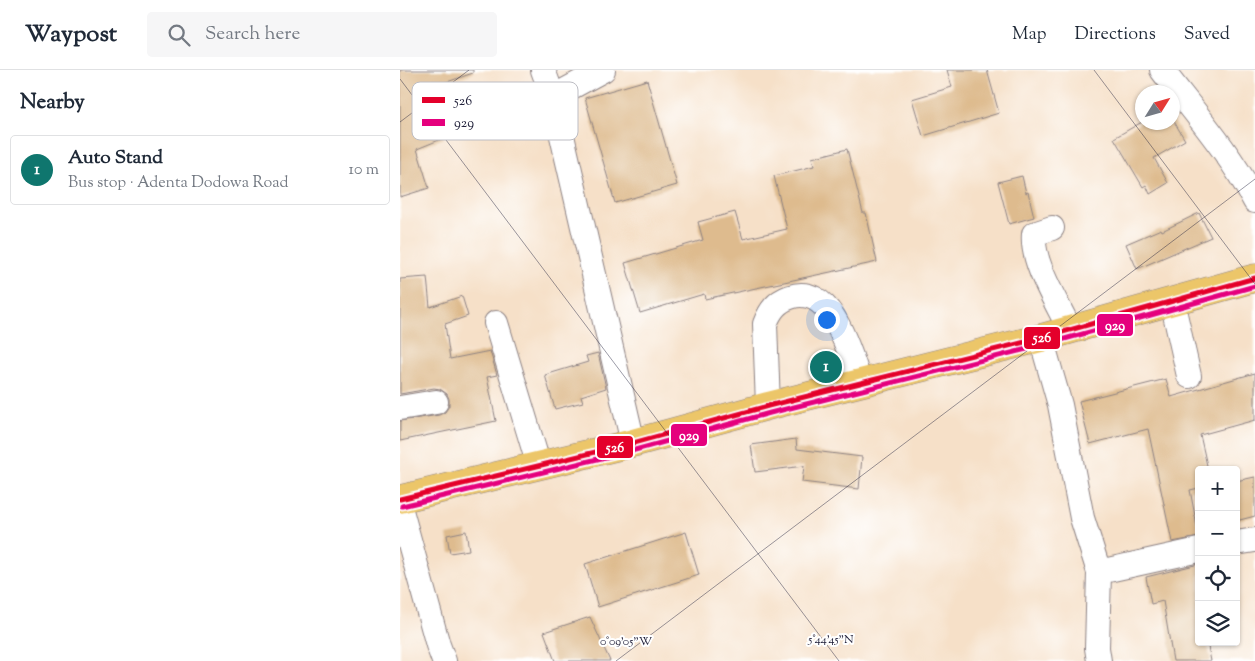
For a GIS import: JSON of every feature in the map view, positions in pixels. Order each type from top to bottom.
[{"type":"main road","points":[[400,499],[633,443],[768,406],[1040,338],[1255,279]]},
{"type":"street","points":[[543,70],[547,82]]},
{"type":"street","points":[[578,83],[602,70]]},
{"type":"street","points":[[1162,70],[1214,138],[1248,187],[1255,201]]},
{"type":"street","points":[[563,140],[633,443]]},
{"type":"street","points":[[1052,228],[1034,234],[1034,252],[1070,330]]},
{"type":"street","points":[[768,406],[765,324],[770,312],[776,305],[796,295],[807,294],[818,300],[827,310],[841,330],[860,383]]},
{"type":"street","points":[[1172,301],[1188,376]]},
{"type":"street","points":[[496,323],[539,466]]},
{"type":"street","points":[[1040,338],[1060,405],[1082,518],[1099,572],[1097,648],[1099,661]]},
{"type":"street","points":[[400,408],[436,402]]},
{"type":"street","points":[[400,507],[430,618],[444,661]]},
{"type":"street","points":[[1240,542],[1255,540]]},
{"type":"street","points":[[1099,572],[1195,551]]},
{"type":"building","points":[[400,70],[473,70],[473,73],[447,82],[412,82],[412,140],[439,140],[417,149],[429,188],[400,197]]},
{"type":"building","points":[[947,70],[987,70],[999,113],[923,136],[912,99],[952,87]]},
{"type":"building","points":[[647,80],[677,185],[615,203],[585,98]]},
{"type":"building","points":[[1135,126],[1135,130],[1179,130],[1185,140],[1154,158],[1168,183],[1150,194],[1146,185],[1143,187],[1114,138]]},
{"type":"building","points":[[847,149],[863,213],[866,213],[877,262],[705,299],[704,294],[640,313],[625,263],[703,240],[698,222],[735,212],[743,239],[787,229],[774,176],[814,166],[812,158]]},
{"type":"building","points":[[1022,176],[1034,217],[1009,224],[998,182]]},
{"type":"building","points":[[1199,213],[1211,237],[1137,269],[1126,244],[1161,229],[1162,231]]},
{"type":"building","points":[[427,277],[430,307],[462,296],[468,316],[445,324],[450,359],[490,351],[497,375],[487,377],[496,421],[400,441],[400,421],[439,415],[445,412],[449,406],[447,394],[440,389],[434,388],[400,394],[400,279]]},
{"type":"building","points":[[598,353],[606,388],[581,396],[583,402],[555,409],[545,375],[588,362],[586,356]]},
{"type":"building","points":[[1255,373],[1255,420],[1200,435],[1207,466],[1195,466],[1195,489],[1190,490],[1195,516],[1195,538],[1172,542],[1148,429],[1090,444],[1079,401],[1166,379],[1171,397]]},
{"type":"building","points":[[796,439],[797,449],[862,457],[859,489],[802,482],[804,466],[755,472],[751,445]]},
{"type":"building","points":[[1255,477],[1255,516],[1240,520],[1240,511],[1240,480]]},
{"type":"building","points":[[466,531],[469,550],[450,553],[447,535]]},
{"type":"building","points":[[686,532],[699,575],[598,607],[585,564]]},
{"type":"building","points":[[1195,565],[1195,646],[1208,646],[1211,661],[1173,661],[1163,601],[1151,604],[1146,577]]},
{"type":"building","points":[[590,617],[610,661],[555,661],[544,632]]},
{"type":"transit line","name":"526","points":[[400,499],[633,443],[768,406],[1041,338],[1255,278]]},
{"type":"transit line","name":"929","points":[[402,506],[635,450],[770,413],[1043,345],[1255,286]]},
{"type":"place","name":"Auto Stand","points":[[826,367]]}]
